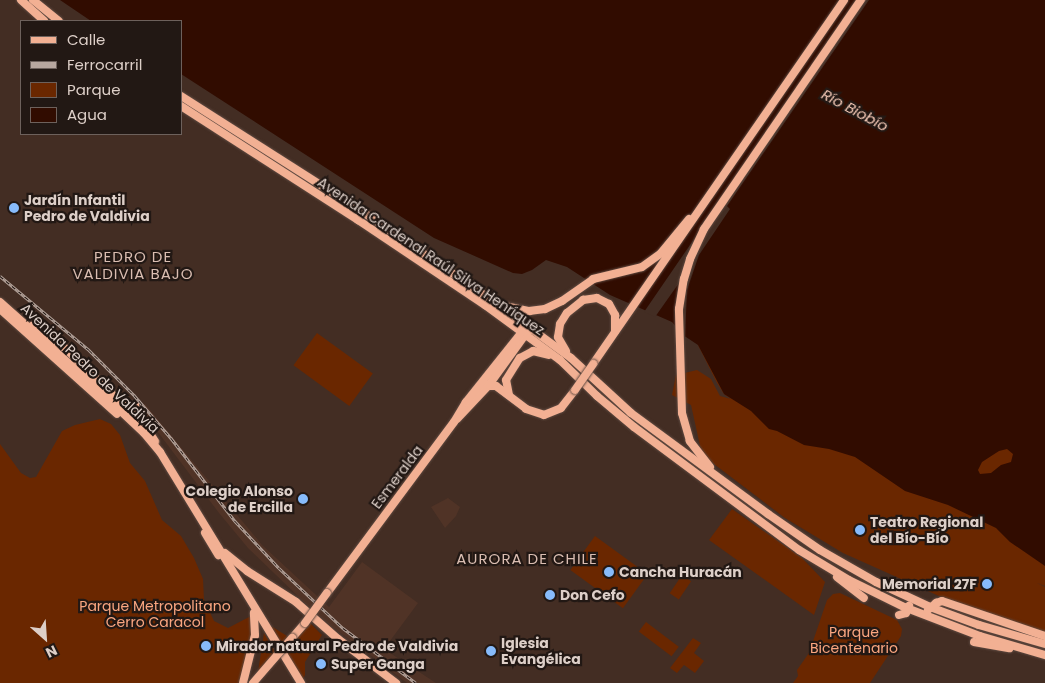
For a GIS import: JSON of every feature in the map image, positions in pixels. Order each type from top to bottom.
[{"type":"main road","points":[[21,0],[43,20]]},
{"type":"main road","points":[[33,0],[58,20]]},
{"type":"main road","points":[[479,388],[489,385],[496,386],[529,411],[544,415],[561,408],[844,0]]},
{"type":"main road","points":[[727,484],[693,446],[684,424],[680,309],[684,279],[694,249],[718,209],[861,0]]},
{"type":"main road","name":"Avenida Cardenal Raúl Silva Henríquez","points":[[182,97],[367,215],[496,303],[597,396],[634,427],[760,522],[820,563],[908,609],[956,627],[1045,655]]},
{"type":"main road","name":"Avenida Cardenal Raúl Silva Henríquez","points":[[182,107],[525,331],[571,358],[630,412],[727,484],[831,557],[930,607],[1045,644]]},
{"type":"main road","points":[[496,303],[528,311],[545,309],[558,303],[593,279],[632,271],[651,262],[716,187]]},
{"type":"main road","points":[[571,358],[561,343],[558,332],[561,320],[570,310],[587,299],[602,300],[614,312],[614,333]]},
{"type":"main road","name":"Avenida Pedro de Valdivia","points":[[0,302],[151,449],[255,611]]},
{"type":"main road","name":"Avenida Pedro de Valdivia","points":[[0,309],[91,383],[144,433],[160,452],[218,544],[255,611]]},
{"type":"main road","points":[[23,323],[58,342],[113,396],[127,405],[136,405],[136,412],[150,432],[160,452]]},
{"type":"main road","points":[[454,422],[489,385],[525,331]]},
{"type":"main road","name":"Esmeralda","points":[[253,683],[305,622],[454,422],[466,402],[525,331]]},
{"type":"main road","points":[[45,345],[58,342]]},
{"type":"main road","points":[[511,398],[506,380],[523,356],[529,352],[540,351],[560,360]]},
{"type":"main road","points":[[72,355],[91,383]]},
{"type":"main road","points":[[218,544],[242,568],[296,602],[338,639],[396,683]]},
{"type":"main road","points":[[820,563],[864,598]]},
{"type":"main road","points":[[899,616],[906,614],[908,596]]},
{"type":"main road","points":[[924,615],[930,607],[942,601],[1045,638]]},
{"type":"main road","points":[[243,683],[256,635],[255,611]]},
{"type":"main road","points":[[255,611],[296,683]]},
{"type":"main road","points":[[255,611],[301,683]]},
{"type":"main road","points":[[956,627],[957,623],[964,619]]},
{"type":"main road","points":[[1016,636],[1045,638]]},
{"type":"main road","points":[[974,642],[993,647],[1019,648]]},
{"type":"shaded area","points":[[145,404],[262,545],[329,607],[362,562],[418,603],[384,649],[436,683],[407,683],[330,625],[304,602],[248,548],[219,513],[142,411],[142,406]]},
{"type":"shaded area","points":[[448,498],[460,507],[456,516],[445,528],[431,507]]},
{"type":"green space","points":[[1045,0],[1045,586],[1037,583],[1045,587],[1045,632],[939,596],[843,553],[785,518],[710,461],[701,450],[691,405],[672,395],[676,375],[697,370],[711,379],[720,396],[731,399],[724,394],[717,383],[698,345]]},
{"type":"green space","points":[[317,333],[373,374],[349,406],[293,365]]},
{"type":"green space","name":"Parque Metropolitano Cerro Caracol","points":[[100,419],[111,424],[120,435],[130,463],[145,481],[162,520],[181,536],[194,558],[203,579],[204,600],[214,621],[228,628],[251,616],[253,636],[240,683],[0,683],[0,444],[21,473],[30,478],[36,477],[62,431],[75,425]]},
{"type":"green space","points":[[732,509],[802,558],[825,582],[814,615],[709,540]]},
{"type":"green space","name":"Cancha Huracán","points":[[595,536],[648,574],[623,608],[570,570]]},
{"type":"green space","points":[[682,575],[691,581],[679,599],[670,593]]},
{"type":"green space","name":"Parque Bicentenario","points":[[840,593],[897,620],[902,629],[901,636],[870,683],[793,683],[798,676],[797,670],[809,653],[827,600],[833,594]]},
{"type":"green space","points":[[263,621],[295,641],[310,623],[322,635],[305,662],[305,675],[303,679],[287,653]]},
{"type":"green space","points":[[646,622],[679,647],[672,656],[639,632]]},
{"type":"green space","points":[[264,633],[275,652],[258,672]]},
{"type":"green space","points":[[693,638],[701,643],[694,653],[704,661],[695,673],[684,665],[677,673],[670,668]]},
{"type":"water","name":"Río Biobío","points":[[60,0],[1045,0],[1045,566],[1010,542],[996,528],[948,505],[905,491],[855,457],[829,449],[804,445],[777,431],[769,429],[751,411],[724,394],[698,345],[683,335],[672,322],[610,295],[567,267],[546,260],[532,270],[522,274],[513,273],[434,238],[182,75],[182,20],[90,20]],"holes":[[[1007,449],[1013,454],[1011,462],[1001,465],[991,473],[980,474],[978,470],[982,462],[999,451]]]},
{"type":"pier","points":[[858,0],[869,0],[727,206],[730,209],[699,255],[687,290],[685,339],[682,337],[677,298],[679,283],[655,317],[644,312]]},
{"type":"railway","points":[[0,276],[89,350],[134,395],[171,438],[235,521],[279,568],[343,628],[416,683]]},
{"type":"place","name":"Jardín Infantil Pedro de Valdivia","points":[[14,208]]},
{"type":"place","name":"Colegio Alonso de Ercilla","points":[[303,499]]},
{"type":"place","name":"Teatro Regional del Bío-Bío","points":[[860,530]]},
{"type":"place","name":"Cancha Huracán","points":[[609,572]]},
{"type":"place","name":"Memorial 27F","points":[[987,584]]},
{"type":"place","name":"Don Cefo","points":[[550,595]]},
{"type":"place","name":"Mirador natural Pedro de Valdivia","points":[[206,646]]},
{"type":"place","name":"Iglesia Evangélica","points":[[491,651]]},
{"type":"place","name":"Super Ganga","points":[[321,664]]},
{"type":"district","name":"PEDRO DE VALDIVIA BAJO","points":[[133,264]]},
{"type":"district","name":"AURORA DE CHILE","points":[[527,559]]}]
